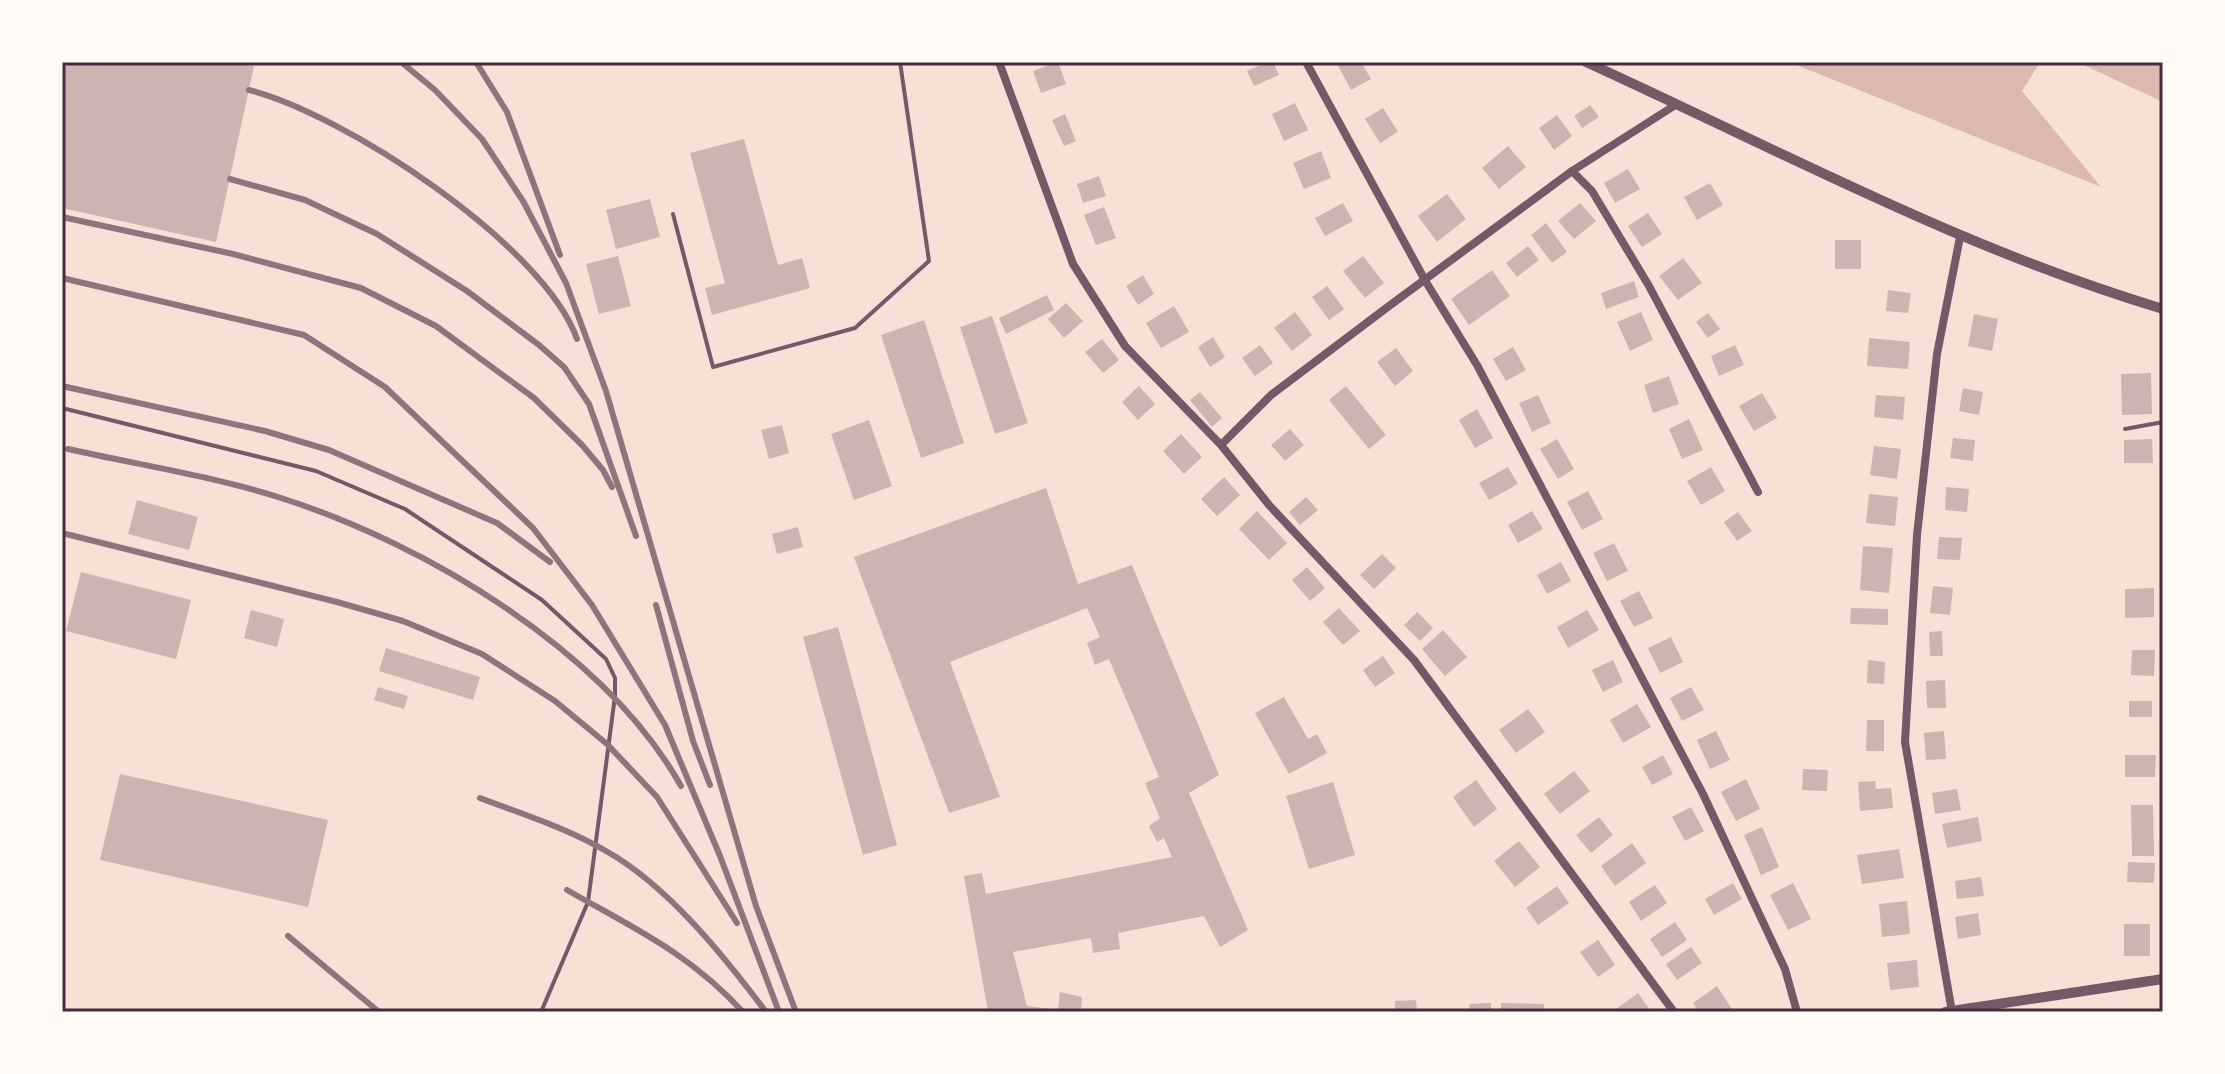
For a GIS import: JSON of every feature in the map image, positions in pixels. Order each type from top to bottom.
[{"type":"street","points":[[999,62],[1073,264],[1125,346],[1221,445],[1269,505],[1414,660],[1674,1012]]},
{"type":"street","points":[[1306,62],[1426,282],[1477,365],[1703,794],[1785,969],[1797,1012]]},
{"type":"street","points":[[1586,62],[1960,237],[2070,280],[2163,309]]},
{"type":"street","points":[[1221,445],[1271,395],[1572,171],[1677,104]]},
{"type":"street","points":[[1572,171],[1592,191],[1649,286],[1758,492]]},
{"type":"street","points":[[1952,1012],[1905,742],[1919,520],[1937,354],[1960,237]]},
{"type":"street","points":[[1945,1012],[2163,979]]},
{"type":"lane","points":[[673,214],[713,367],[855,328],[929,261],[900,62]]},
{"type":"lane","points":[[62,408],[316,471],[405,509],[542,600],[606,659],[615,678],[615,696],[588,902],[541,1012]]},
{"type":"lane","points":[[2125,429],[2163,422]]},
{"type":"shaded area","points":[[1789,62],[2040,62],[2022,91],[2101,187]]},
{"type":"shaded area","points":[[2077,62],[2163,62],[2163,102]]},
{"type":"building","points":[[62,62],[237,62],[254,66],[216,242],[62,208]]},
{"type":"building","points":[[1058,62],[1066,84],[1041,93],[1033,71]]},
{"type":"building","points":[[1273,62],[1279,75],[1254,86],[1247,71]]},
{"type":"building","points":[[1336,62],[1361,62],[1371,79],[1351,90]]},
{"type":"building","points":[[1295,103],[1308,130],[1284,141],[1272,114]]},
{"type":"building","points":[[1590,105],[1599,117],[1582,128],[1574,116]]},
{"type":"building","points":[[1383,108],[1398,132],[1380,143],[1365,119]]},
{"type":"building","points":[[1065,114],[1076,141],[1064,146],[1052,120]]},
{"type":"building","points":[[1557,115],[1572,136],[1554,150],[1539,128]]},
{"type":"building","points":[[744,139],[778,265],[802,258],[810,288],[712,315],[705,288],[725,283],[690,153]]},
{"type":"building","points":[[1508,146],[1526,167],[1499,189],[1482,168]]},
{"type":"building","points":[[1321,151],[1331,178],[1304,189],[1293,163]]},
{"type":"building","points":[[1628,169],[1640,189],[1615,203],[1604,183]]},
{"type":"building","points":[[1099,176],[1106,196],[1083,203],[1077,184]]},
{"type":"building","points":[[1710,183],[1723,205],[1697,220],[1684,197]]},
{"type":"building","points":[[1447,194],[1466,219],[1437,242],[1418,216]]},
{"type":"building","points":[[650,199],[660,237],[616,249],[606,210]]},
{"type":"building","points":[[1343,203],[1353,221],[1325,236],[1315,218]]},
{"type":"building","points":[[1580,203],[1596,221],[1574,239],[1558,221]]},
{"type":"building","points":[[1104,207],[1116,238],[1096,245],[1084,215]]},
{"type":"building","points":[[1648,213],[1662,234],[1642,247],[1628,226]]},
{"type":"building","points":[[1546,223],[1567,252],[1552,263],[1531,235]]},
{"type":"building","points":[[1835,240],[1861,240],[1861,269],[1835,269]]},
{"type":"building","points":[[1528,246],[1539,260],[1517,277],[1506,263]]},
{"type":"building","points":[[618,256],[631,306],[599,314],[586,264]]},
{"type":"building","points":[[1363,256],[1384,283],[1365,298],[1343,271]]},
{"type":"building","points":[[1683,258],[1702,283],[1678,300],[1659,276]]},
{"type":"building","points":[[1492,270],[1510,296],[1469,325],[1451,299]]},
{"type":"building","points":[[1143,275],[1154,294],[1138,305],[1126,286]]},
{"type":"building","points":[[1634,281],[1639,297],[1606,309],[1601,293]]},
{"type":"building","points":[[1327,286],[1344,309],[1329,320],[1312,297]]},
{"type":"building","points":[[1888,290],[1911,293],[1908,313],[1886,311]]},
{"type":"building","points":[[1047,295],[1054,310],[1006,334],[999,318]]},
{"type":"building","points":[[1066,303],[1083,321],[1064,338],[1048,319]]},
{"type":"building","points":[[1174,306],[1189,332],[1161,348],[1146,323]]},
{"type":"building","points":[[1295,312],[1312,335],[1292,351],[1274,328]]},
{"type":"building","points":[[1641,312],[1653,340],[1630,351],[1617,322]]},
{"type":"building","points":[[1708,313],[1720,329],[1708,338],[1696,322]]},
{"type":"building","points":[[1974,314],[1998,319],[1992,351],[1968,346]]},
{"type":"building","points":[[992,316],[1028,423],[995,434],[960,327]]},
{"type":"building","points":[[924,320],[964,443],[921,458],[881,335]]},
{"type":"building","points":[[1213,337],[1225,357],[1210,367],[1198,347]]},
{"type":"building","points":[[1869,338],[1910,342],[1908,369],[1867,366]]},
{"type":"building","points":[[1102,339],[1119,360],[1103,373],[1085,352]]},
{"type":"building","points":[[1260,345],[1273,363],[1255,376],[1242,358]]},
{"type":"building","points":[[1735,345],[1744,365],[1719,376],[1711,356]]},
{"type":"building","points":[[1513,347],[1526,370],[1506,381],[1493,359]]},
{"type":"building","points":[[1396,348],[1413,371],[1395,386],[1377,362]]},
{"type":"building","points":[[2151,373],[2152,414],[2122,415],[2121,374]]},
{"type":"building","points":[[1669,376],[1679,404],[1653,413],[1644,385]]},
{"type":"building","points":[[1139,386],[1155,404],[1138,420],[1122,402]]},
{"type":"building","points":[[1346,386],[1386,435],[1369,449],[1329,400]]},
{"type":"building","points":[[1963,388],[1983,392],[1979,415],[1959,411]]},
{"type":"building","points":[[1200,392],[1222,418],[1212,427],[1190,400]]},
{"type":"building","points":[[1762,393],[1777,418],[1754,431],[1739,406]]},
{"type":"building","points":[[1538,395],[1551,423],[1532,432],[1519,403]]},
{"type":"building","points":[[1876,395],[1905,397],[1903,420],[1874,417]]},
{"type":"building","points":[[1477,409],[1493,438],[1475,448],[1459,420]]},
{"type":"building","points":[[1689,419],[1703,450],[1682,459],[1669,429]]},
{"type":"building","points":[[869,420],[892,486],[854,500],[831,434]]},
{"type":"building","points":[[782,425],[789,453],[769,459],[761,430]]},
{"type":"building","points":[[1290,429],[1304,445],[1285,461],[1271,445]]},
{"type":"building","points":[[1181,434],[1202,457],[1184,474],[1163,451]]},
{"type":"building","points":[[1953,438],[1975,440],[1973,461],[1950,458]]},
{"type":"building","points":[[1557,439],[1574,469],[1558,479],[1540,449]]},
{"type":"building","points":[[2152,439],[2153,463],[2124,463],[2124,440]]},
{"type":"building","points":[[1874,446],[1901,449],[1897,479],[1870,475]]},
{"type":"building","points":[[1508,467],[1518,484],[1489,500],[1479,483]]},
{"type":"building","points":[[1711,467],[1725,491],[1701,505],[1687,481]]},
{"type":"building","points":[[1224,477],[1240,495],[1217,516],[1201,499]]},
{"type":"building","points":[[1946,487],[1969,489],[1967,512],[1945,510]]},
{"type":"building","points":[[1046,488],[1078,584],[1132,565],[1219,775],[1189,793],[1248,930],[1220,947],[1204,916],[1118,933],[1120,949],[1093,953],[1091,938],[1013,952],[1027,1006],[1058,1010],[1060,992],[1082,997],[1081,1012],[988,1012],[964,876],[982,873],[986,894],[1172,857],[1164,838],[1157,842],[1149,826],[1160,818],[1145,783],[1159,777],[1109,659],[1095,665],[1087,643],[1100,637],[1087,608],[950,662],[1000,797],[949,813],[854,557]]},
{"type":"building","points":[[1588,491],[1603,519],[1582,530],[1567,502]]},
{"type":"building","points":[[1869,494],[1898,497],[1895,526],[1866,523]]},
{"type":"building","points":[[1306,497],[1318,510],[1300,525],[1289,512]]},
{"type":"building","points":[[137,500],[198,517],[189,550],[128,534]]},
{"type":"building","points":[[1257,511],[1287,543],[1269,560],[1239,529]]},
{"type":"building","points":[[1532,511],[1543,529],[1518,543],[1508,525]]},
{"type":"building","points":[[1738,512],[1752,531],[1737,541],[1724,522]]},
{"type":"building","points":[[798,527],[803,547],[777,554],[772,534]]},
{"type":"building","points":[[1939,537],[1962,538],[1960,560],[1937,559]]},
{"type":"building","points":[[1614,543],[1628,571],[1607,581],[1593,553]]},
{"type":"building","points":[[1863,546],[1893,548],[1889,593],[1860,590]]},
{"type":"building","points":[[1382,554],[1396,568],[1374,589],[1360,575]]},
{"type":"building","points":[[1561,562],[1571,581],[1547,594],[1537,575]]},
{"type":"building","points":[[1307,567],[1325,588],[1310,601],[1292,580]]},
{"type":"building","points":[[81,572],[191,600],[176,659],[66,631]]},
{"type":"building","points":[[1933,586],[1953,588],[1950,615],[1930,613]]},
{"type":"building","points":[[2154,588],[2154,617],[2125,618],[2125,589]]},
{"type":"building","points":[[1639,591],[1653,618],[1634,627],[1620,601]]},
{"type":"building","points":[[1339,608],[1360,631],[1343,645],[1323,622]]},
{"type":"building","points":[[1851,608],[1888,609],[1888,625],[1850,624]]},
{"type":"building","points":[[251,610],[284,619],[277,647],[244,638]]},
{"type":"building","points":[[1587,610],[1599,630],[1568,648],[1557,627]]},
{"type":"building","points":[[1417,612],[1433,628],[1420,641],[1404,625]]},
{"type":"building","points":[[838,627],[897,845],[863,855],[803,637]]},
{"type":"building","points":[[1443,630],[1467,657],[1445,676],[1422,649]]},
{"type":"building","points":[[1942,631],[1943,656],[1930,656],[1929,632]]},
{"type":"building","points":[[1671,637],[1683,662],[1660,673],[1648,648]]},
{"type":"building","points":[[386,648],[480,677],[473,700],[379,671]]},
{"type":"building","points":[[2132,650],[2155,650],[2154,676],[2131,675]]},
{"type":"building","points":[[1383,656],[1395,673],[1375,687],[1363,670]]},
{"type":"building","points":[[1613,660],[1623,682],[1603,692],[1592,670]]},
{"type":"building","points":[[1868,660],[1885,662],[1884,684],[1867,683]]},
{"type":"building","points":[[1945,680],[1946,708],[1927,708],[1926,681]]},
{"type":"building","points":[[378,687],[408,696],[404,709],[374,700]]},
{"type":"building","points":[[1691,687],[1704,710],[1682,721],[1670,698]]},
{"type":"building","points":[[1284,697],[1308,739],[1317,734],[1327,753],[1289,774],[1255,713]]},
{"type":"building","points":[[2129,701],[2152,701],[2152,717],[2129,717]]},
{"type":"building","points":[[1637,704],[1651,727],[1623,743],[1610,720]]},
{"type":"building","points":[[1528,709],[1545,732],[1516,753],[1499,730]]},
{"type":"building","points":[[1867,720],[1884,720],[1884,751],[1866,751]]},
{"type":"building","points":[[1716,731],[1730,760],[1710,769],[1697,740]]},
{"type":"building","points":[[1944,731],[1946,759],[1926,760],[1924,733]]},
{"type":"building","points":[[1663,755],[1673,774],[1652,785],[1642,767]]},
{"type":"building","points":[[2125,755],[2156,755],[2155,777],[2125,777]]},
{"type":"building","points":[[1803,769],[1828,770],[1827,791],[1802,790]]},
{"type":"building","points":[[1574,771],[1590,791],[1560,814],[1544,794]]},
{"type":"building","points":[[120,774],[328,820],[308,907],[100,860]]},
{"type":"building","points":[[1746,779],[1760,809],[1736,821],[1721,792]]},
{"type":"building","points":[[1476,780],[1497,809],[1474,827],[1453,797]]},
{"type":"building","points":[[1875,781],[1876,789],[1891,788],[1893,808],[1860,811],[1858,782]]},
{"type":"building","points":[[1333,782],[1355,855],[1309,869],[1286,796]]},
{"type":"building","points":[[1957,789],[1961,810],[1935,814],[1932,793]]},
{"type":"building","points":[[2131,805],[2153,805],[2154,856],[2132,856]]},
{"type":"building","points":[[1691,807],[1704,831],[1685,841],[1672,817]]},
{"type":"building","points":[[1599,817],[1613,835],[1591,853],[1576,835]]},
{"type":"building","points":[[1978,817],[1982,841],[1947,848],[1942,824]]},
{"type":"building","points":[[1762,827],[1779,867],[1761,875],[1744,835]]},
{"type":"building","points":[[1519,841],[1540,867],[1515,887],[1494,861]]},
{"type":"building","points":[[1632,843],[1646,863],[1615,886],[1601,866]]},
{"type":"building","points":[[1899,849],[1904,878],[1862,884],[1857,855]]},
{"type":"building","points":[[2128,862],[2155,863],[2154,883],[2127,882]]},
{"type":"building","points":[[1981,877],[1984,896],[1957,899],[1955,881]]},
{"type":"building","points":[[1733,883],[1742,899],[1714,915],[1705,899]]},
{"type":"building","points":[[1793,883],[1811,919],[1788,930],[1770,895]]},
{"type":"building","points":[[1655,885],[1667,903],[1641,921],[1629,902]]},
{"type":"building","points":[[1557,886],[1569,903],[1538,925],[1526,908]]},
{"type":"building","points":[[1907,901],[1910,934],[1882,937],[1879,904]]},
{"type":"building","points":[[1978,913],[1981,935],[1958,939],[1955,917]]},
{"type":"building","points":[[1675,922],[1687,940],[1662,957],[1650,939]]},
{"type":"building","points":[[2124,924],[2150,924],[2150,956],[2124,956]]},
{"type":"building","points":[[1598,940],[1615,965],[1598,977],[1580,952]]},
{"type":"building","points":[[1691,947],[1702,963],[1677,980],[1666,964]]},
{"type":"building","points":[[1917,960],[1919,987],[1890,990],[1887,963]]},
{"type":"building","points":[[1717,986],[1732,1009],[1699,1012],[1693,1003]]},
{"type":"building","points":[[1638,993],[1649,1009],[1618,1012],[1616,1009]]},
{"type":"building","points":[[1416,1000],[1417,1012],[1395,1012],[1395,1001]]},
{"type":"building","points":[[1491,1003],[1491,1012],[1470,1012],[1469,1004]]},
{"type":"building","points":[[1501,1003],[1544,1004],[1544,1012],[1501,1012]]},
{"type":"railway","points":[[401,62],[435,90],[482,139],[523,201],[566,283],[606,391],[756,906],[796,1012]]},
{"type":"railway","points":[[476,62],[507,112],[560,255]]},
{"type":"railway","points":[[249,90],[336,126],[386,154],[436,188],[525,263],[557,302],[577,339]]},
{"type":"railway","points":[[230,179],[305,200],[377,234],[467,291],[539,345],[564,367],[589,404],[636,536]]},
{"type":"railway","points":[[62,217],[233,254],[361,288],[436,326],[534,398],[582,445],[603,470],[612,487]]},
{"type":"railway","points":[[62,278],[304,335],[385,387],[533,528],[592,605],[665,725],[720,856],[779,1012]]},
{"type":"railway","points":[[62,386],[265,431],[329,450],[497,523],[550,562]]},
{"type":"railway","points":[[68,449],[202,477],[281,498],[394,543],[451,574],[507,609],[559,648],[607,691],[648,737],[681,786]]},
{"type":"railway","points":[[62,533],[403,621],[482,654],[555,701],[607,744],[657,797],[737,923]]},
{"type":"railway","points":[[656,605],[693,741],[710,785]]},
{"type":"railway","points":[[480,798],[576,835],[629,865],[693,923],[766,1012]]},
{"type":"railway","points":[[567,890],[682,958],[723,991],[743,1012]]},
{"type":"railway","points":[[288,936],[379,1012]]}]
